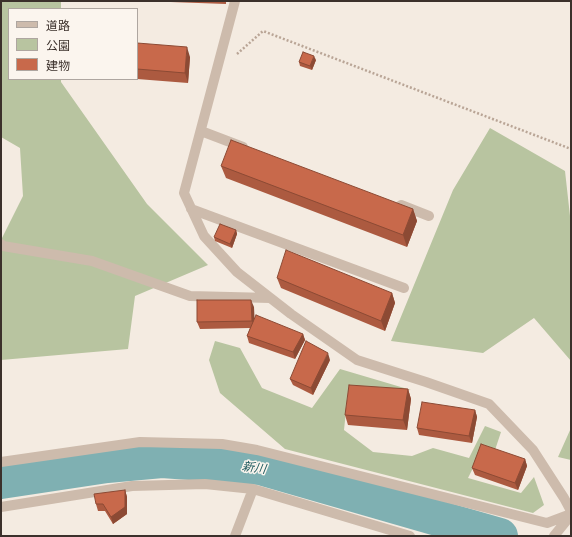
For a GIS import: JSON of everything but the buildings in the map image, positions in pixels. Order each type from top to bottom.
[{"type":"street","points":[[234,1],[184,193],[204,236],[237,272],[270,298],[357,360],[489,404],[533,450],[568,495],[571,511]]},
{"type":"street","points":[[201,131],[252,150]]},
{"type":"street","points":[[392,202],[429,216]]},
{"type":"street","points":[[191,209],[404,288]]},
{"type":"street","points":[[1,244],[92,261],[190,296],[270,298]]},
{"type":"street","points":[[1,462],[140,442],[222,444],[257,450],[547,523],[571,515]]},
{"type":"street","points":[[1,507],[132,486],[205,484],[254,489],[410,536]]},
{"type":"street","points":[[235,536],[254,489]]},
{"type":"street","points":[[554,536],[571,515]]},
{"type":"path","points":[[236,55],[263,31],[571,149]]},
{"type":"green space","points":[[1,1],[61,1],[61,8],[8,8],[8,80],[61,80],[147,204],[208,265],[135,296],[128,349],[1,360],[1,240],[23,196],[20,148],[1,137]]},
{"type":"green space","points":[[490,128],[565,171],[571,225],[571,361],[534,318],[483,353],[391,341],[453,190]]},
{"type":"green space","points":[[215,341],[240,348],[262,388],[312,408],[340,369],[411,390],[348,392],[344,430],[373,452],[412,456],[433,448],[469,458],[485,426],[501,432],[495,450],[484,446],[468,478],[521,493],[534,477],[544,505],[533,513],[285,449],[220,393],[209,360]]},
{"type":"green space","points":[[571,428],[571,460],[558,457]]},
{"type":"waterway","name":"新川","points":[[1,481],[107,465],[162,460],[260,467],[500,536]]}]
